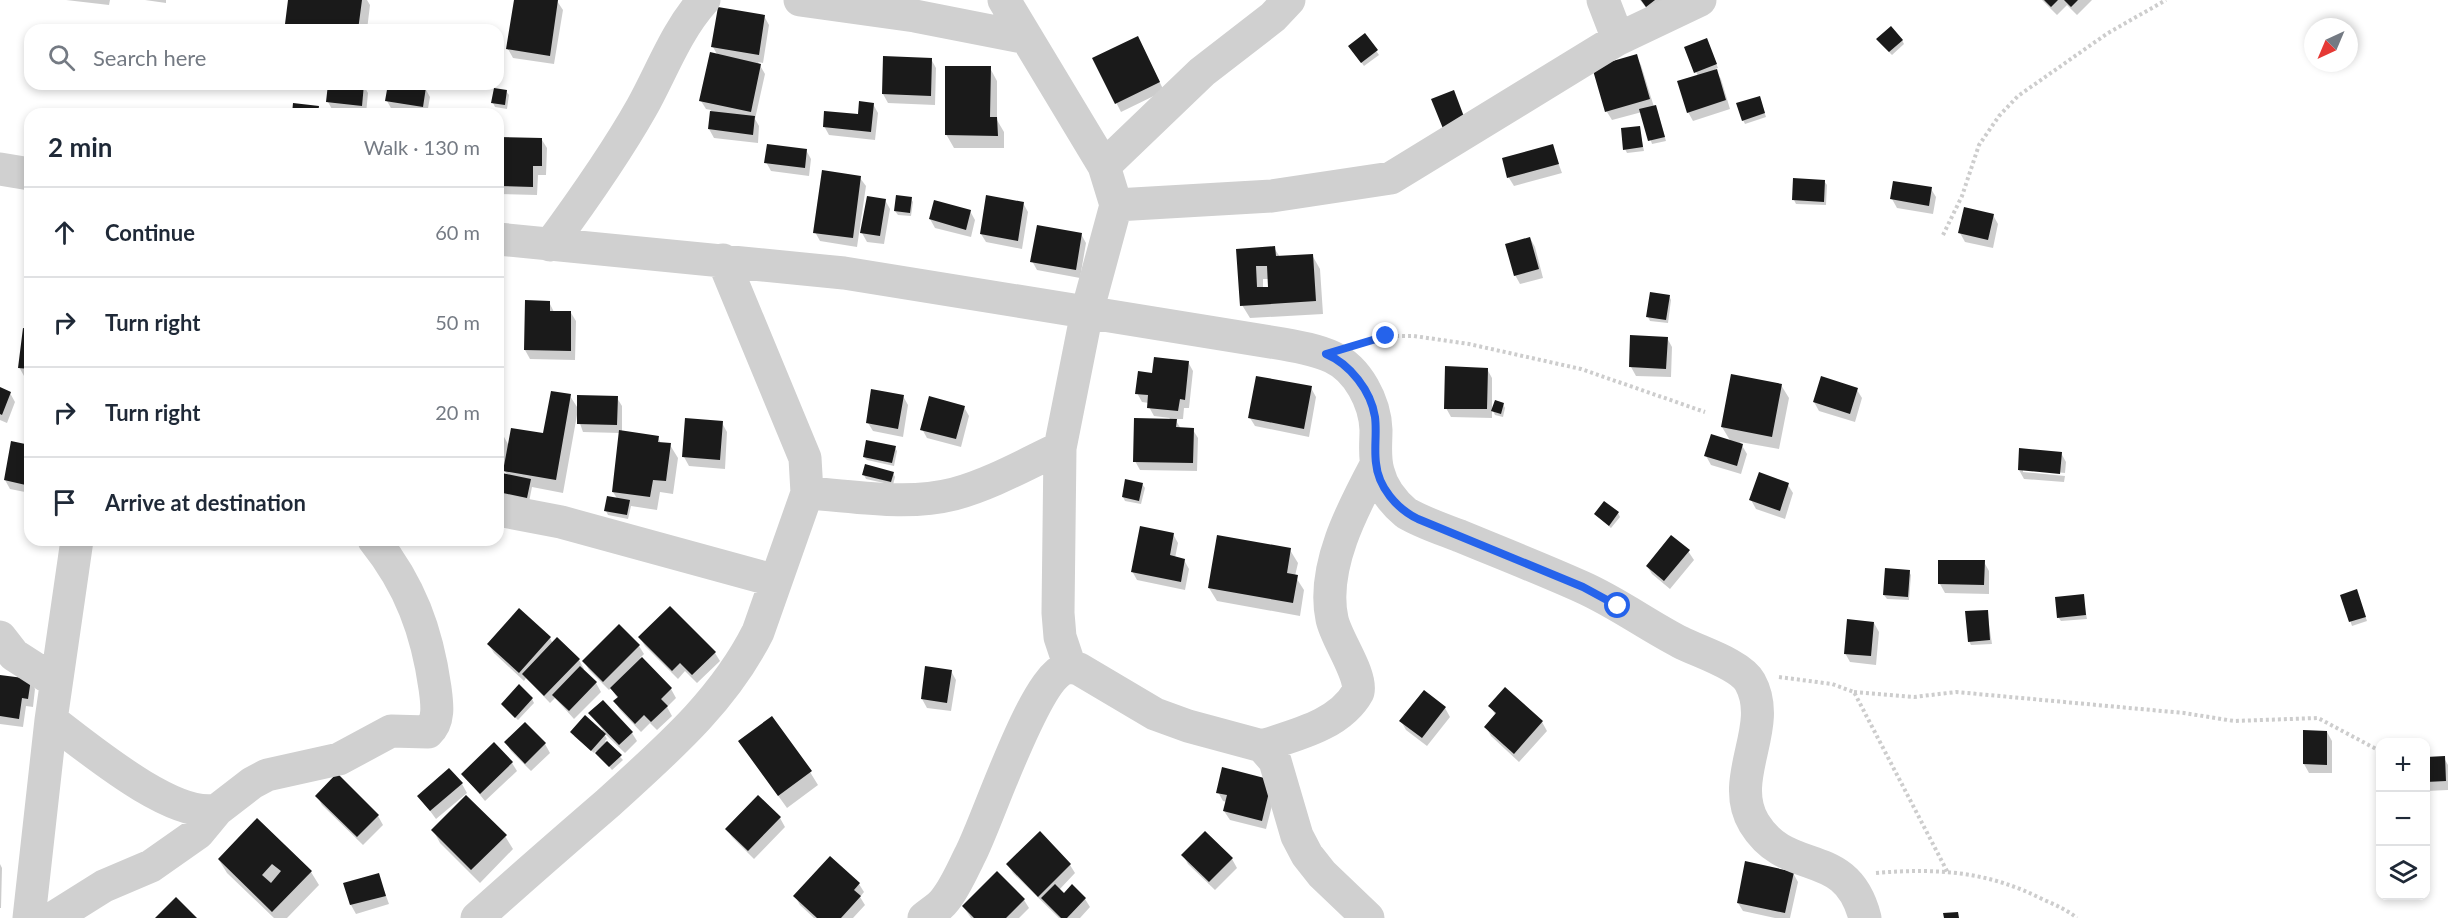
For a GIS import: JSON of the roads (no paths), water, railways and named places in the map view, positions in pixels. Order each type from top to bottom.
[{"type":"street","points":[[550,245],[588,194],[642,107],[683,27],[704,0]]},
{"type":"street","points":[[800,0],[915,16],[1027,38]]},
{"type":"street","points":[[1004,0],[1104,165],[1116,205],[1088,312],[1060,448],[1058,613],[1060,637],[1070,667]]},
{"type":"street","points":[[1104,165],[1202,72],[1273,17],[1289,0]]},
{"type":"street","points":[[1603,0],[1618,39]]},
{"type":"street","points":[[1116,205],[1272,196],[1391,178],[1618,39],[1700,0]]},
{"type":"street","points":[[0,169],[24,173]]},
{"type":"street","points":[[504,240],[723,260],[896,281],[1283,344],[1326,354],[1342,363],[1361,383],[1375,414],[1376,465],[1383,486],[1391,498],[1412,517],[1583,587],[1680,642],[1745,675],[1756,696],[1757,709],[1754,740],[1744,791],[1755,823],[1767,838],[1788,854],[1825,867],[1842,876],[1850,883],[1861,901],[1865,918]]},
{"type":"street","points":[[477,918],[690,728],[724,689],[748,654],[758,632],[807,493],[805,458],[723,260]]},
{"type":"street","points":[[807,493],[911,500],[935,498],[956,494],[1060,448]]},
{"type":"street","points":[[924,918],[945,900],[971,854],[1013,750],[1034,707],[1055,675],[1064,668],[1079,669],[1155,714],[1188,726],[1262,746],[1308,731],[1328,720],[1351,702],[1358,692],[1356,676],[1332,619],[1330,601],[1336,560],[1345,527],[1376,465]]},
{"type":"street","points":[[504,511],[561,522],[776,581]]},
{"type":"street","points":[[29,918],[51,720],[76,546]]},
{"type":"street","points":[[53,918],[104,886],[151,866],[198,833],[217,810],[252,783],[267,775],[339,759],[391,731],[426,732],[433,726],[436,719],[436,701],[430,652],[421,621],[393,564],[379,546]]},
{"type":"street","points":[[0,637],[14,655],[56,682]]},
{"type":"street","points":[[51,720],[142,784],[174,803],[198,810],[217,810]]},
{"type":"street","points":[[1262,746],[1275,761],[1298,836],[1307,855],[1322,874],[1368,918]]}]
